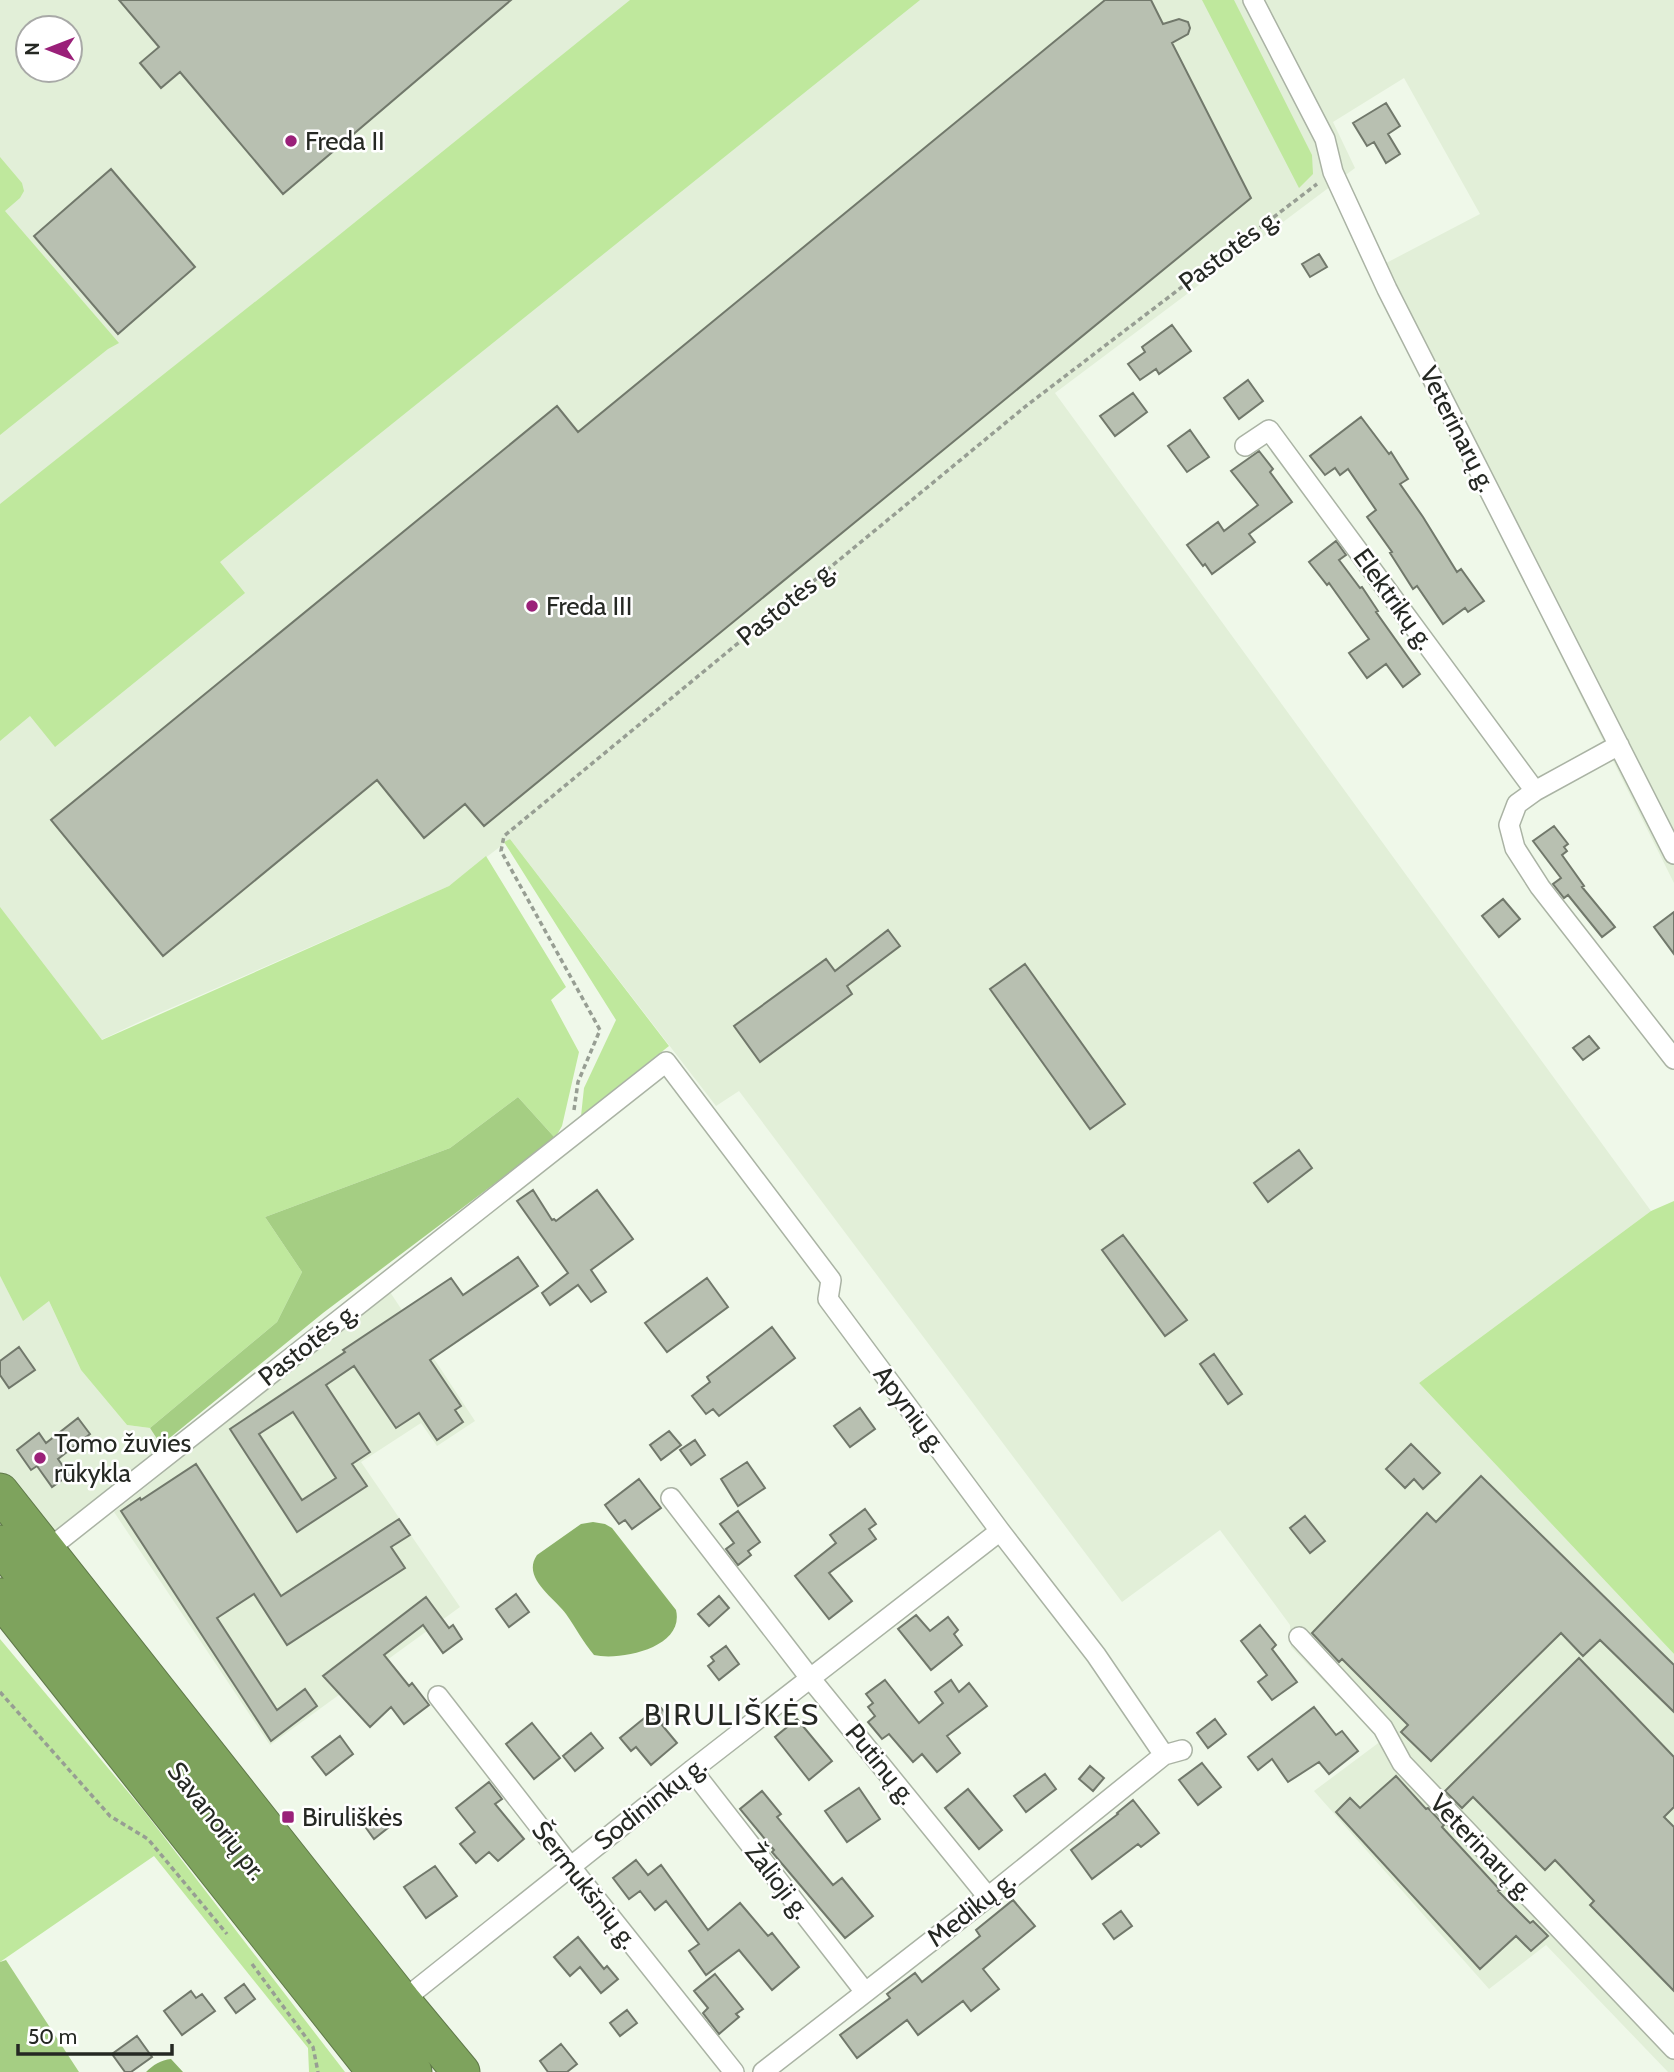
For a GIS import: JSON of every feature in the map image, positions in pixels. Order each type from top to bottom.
[{"type":"highway","points":[[0,1492],[17,1566],[402,2001],[461,2072]]},
{"type":"highway","name":"Savanorių pr.","points":[[17,1566],[376,2072]]},
{"type":"highway","name":"Savanorių pr.","points":[[17,1566],[413,2072]]},
{"type":"street","name":"Veterinarų g.","points":[[1253,0],[1325,139],[1333,172],[1387,289],[1674,854]]},
{"type":"street","name":"Elektrikų g.","points":[[1245,446],[1269,430],[1535,790]]},
{"type":"street","points":[[1619,745],[1535,790],[1517,804],[1510,825],[1515,848],[1540,887],[1674,1059]]},
{"type":"street","name":"Pastotės g.","points":[[17,1566],[666,1062]]},
{"type":"street","name":"Apynių g.","points":[[666,1062],[831,1280],[828,1299],[1000,1531],[1173,1753]]},
{"type":"street","name":"Putinų g.","points":[[671,1498],[810,1678],[988,1897]]},
{"type":"street","name":"Sodininkų g.","points":[[402,2001],[692,1770],[1000,1531]]},
{"type":"street","name":"Veterinarų g.","points":[[1299,1637],[1383,1728],[1402,1763],[1674,2049]]},
{"type":"street","name":"Šermukšnių g.","points":[[438,1696],[734,2072]]},
{"type":"street","name":"Medikų g.","points":[[763,2072],[1173,1753]]},
{"type":"street","name":"Žalioji g.","points":[[692,1770],[864,1992]]},
{"type":"path","name":"Pastotės g.","points":[[571,1137],[578,1082],[600,1030],[501,851],[504,836],[1026,406],[1333,172]]},
{"type":"path","points":[[0,1692],[110,1816],[148,1839],[232,1940]]},
{"type":"path","points":[[249,1960],[313,2047],[318,2072]]},
{"type":"shaded area","points":[[0,0],[1674,0],[1674,883],[1369,272],[1480,214],[1404,78],[1333,122],[1355,168],[1055,393],[1651,1211],[1419,1383],[1674,1654],[1674,2072],[1668,2072],[1546,1945],[1489,1989],[1314,1791],[1381,1741],[1291,1647],[1290,1625],[1220,1530],[1122,1602],[739,1091],[716,1106],[510,839],[449,886],[139,1022],[0,1088]]},
{"type":"shaded area","points":[[630,0],[920,0],[220,562],[245,593],[55,747],[30,716],[0,741],[0,504]]},
{"type":"shaded area","points":[[1202,0],[1234,0],[1312,155],[1313,174],[1299,188]]},
{"type":"shaded area","points":[[0,157],[22,183],[24,191],[5,211],[119,343],[0,435]]},
{"type":"shaded area","points":[[510,839],[669,1046],[581,1116],[584,1088],[616,1020],[504,842]]},
{"type":"shaded area","points":[[486,856],[566,987],[551,1000],[579,1052],[562,1126],[555,1138],[518,1097],[450,1148],[265,1217],[302,1272],[277,1322],[150,1428],[127,1425],[81,1370],[49,1301],[23,1321],[0,1276],[0,907],[102,1040],[449,886]]},
{"type":"shaded area","points":[[518,1097],[555,1138],[323,1313],[161,1445],[150,1428],[277,1322],[302,1272],[265,1217],[450,1148]]},
{"type":"shaded area","points":[[1674,1201],[1674,1654],[1419,1383],[1651,1211]]},
{"type":"shaded area","points":[[0,1276],[23,1320],[49,1301],[81,1370],[127,1425],[150,1428],[161,1445],[66,1527],[51,1530],[0,1480]]},
{"type":"shaded area","points":[[390,1292],[475,1421],[437,1446],[421,1423],[361,1462],[460,1607],[270,1745],[114,1512]]},
{"type":"shaded area","points":[[593,1522],[612,1528],[676,1610],[676,1623],[671,1634],[661,1643],[619,1656],[594,1655],[566,1614],[536,1580],[533,1563],[537,1555],[581,1524]]},
{"type":"shaded area","points":[[0,1639],[144,1811],[345,2072],[309,2072],[308,2048],[154,1856],[0,1962]]},
{"type":"shaded area","points":[[6,1960],[79,2072],[0,2072],[0,1962]]},
{"type":"shaded area","points":[[171,2059],[183,2072],[146,2072],[157,2063]]},
{"type":"building","name":"Freda II","points":[[119,0],[511,0],[283,194],[180,72],[161,88],[140,63],[159,47]]},
{"type":"building","name":"Freda III","points":[[1105,0],[1151,0],[1163,24],[1179,19],[1188,22],[1188,34],[1172,43],[1251,198],[484,826],[465,804],[424,838],[377,780],[163,956],[51,820],[557,406],[578,432]]},
{"type":"building","points":[[1386,103],[1400,126],[1388,134],[1400,154],[1386,163],[1374,142],[1367,146],[1353,123]]},
{"type":"building","points":[[111,169],[195,267],[118,334],[34,236]]},
{"type":"building","points":[[1319,254],[1327,267],[1310,277],[1302,264]]},
{"type":"building","points":[[1172,325],[1191,351],[1159,374],[1156,369],[1140,380],[1128,364],[1145,352],[1142,347]]},
{"type":"building","points":[[1248,380],[1263,401],[1239,419],[1224,398]]},
{"type":"building","points":[[1133,393],[1147,412],[1115,436],[1100,416]]},
{"type":"building","points":[[1361,417],[1389,454],[1391,452],[1408,479],[1400,484],[1457,572],[1461,569],[1484,601],[1468,612],[1465,608],[1443,624],[1417,586],[1413,589],[1390,553],[1392,552],[1367,517],[1376,510],[1348,469],[1340,475],[1335,468],[1325,475],[1310,456]]},
{"type":"building","points":[[1190,430],[1209,457],[1187,472],[1168,446]]},
{"type":"building","points":[[1259,451],[1273,469],[1270,472],[1292,502],[1249,534],[1255,542],[1212,574],[1187,545],[1218,522],[1224,531],[1258,505],[1231,471]]},
{"type":"building","points":[[1336,541],[1346,555],[1339,560],[1360,588],[1362,587],[1378,611],[1376,612],[1420,674],[1403,687],[1386,664],[1367,678],[1349,653],[1369,639],[1329,583],[1327,585],[1309,562]]},
{"type":"building","points":[[1554,826],[1568,844],[1564,847],[1567,851],[1562,855],[1584,886],[1582,887],[1615,927],[1602,937],[1568,895],[1564,898],[1553,884],[1561,878],[1533,841]]},
{"type":"building","points":[[1503,899],[1520,919],[1499,937],[1482,916]]},
{"type":"building","points":[[1674,912],[1674,954],[1654,927]]},
{"type":"building","points":[[888,930],[900,946],[847,986],[852,994],[760,1062],[734,1026],[826,959],[835,971]]},
{"type":"building","points":[[1025,964],[1125,1104],[1090,1129],[990,989]]},
{"type":"building","points":[[1589,1036],[1599,1048],[1583,1060],[1573,1048]]},
{"type":"building","points":[[1299,1150],[1312,1168],[1268,1202],[1254,1183]]},
{"type":"building","points":[[533,1190],[552,1220],[556,1221],[597,1190],[633,1239],[591,1270],[606,1292],[591,1302],[578,1285],[550,1305],[542,1293],[568,1273],[517,1201]]},
{"type":"building","points":[[1123,1235],[1187,1320],[1165,1336],[1102,1250]]},
{"type":"building","points":[[518,1257],[538,1286],[430,1360],[461,1406],[455,1410],[463,1422],[437,1440],[419,1413],[396,1428],[354,1366],[326,1385],[370,1452],[352,1464],[367,1486],[297,1532],[230,1429],[451,1278],[463,1295]],"holes":[[[293,1412],[336,1478],[302,1500],[259,1434]]]},
{"type":"building","points":[[707,1278],[728,1307],[667,1352],[645,1323]]},
{"type":"building","points":[[772,1327],[795,1358],[719,1416],[713,1409],[706,1414],[692,1396],[710,1382],[707,1377]]},
{"type":"building","points":[[19,1347],[35,1370],[9,1388],[0,1375],[0,1361]]},
{"type":"building","points":[[1214,1354],[1242,1394],[1228,1404],[1200,1364]]},
{"type":"building","points":[[860,1408],[875,1429],[850,1447],[834,1426]]},
{"type":"building","name":"Tomo žuvies rūkykla","points":[[78,1418],[90,1434],[58,1459],[69,1475],[52,1487],[37,1466],[31,1470],[17,1450],[39,1433],[46,1443]]},
{"type":"building","points":[[669,1431],[681,1445],[661,1460],[650,1445]]},
{"type":"building","points":[[695,1440],[705,1455],[691,1465],[680,1450]]},
{"type":"building","points":[[1411,1444],[1440,1473],[1423,1489],[1414,1479],[1405,1488],[1386,1469]]},
{"type":"building","points":[[747,1462],[765,1488],[738,1506],[721,1479]]},
{"type":"building","points":[[196,1464],[281,1596],[399,1519],[410,1535],[391,1547],[405,1568],[287,1645],[254,1594],[217,1618],[277,1710],[305,1689],[317,1706],[271,1741],[121,1511]]},
{"type":"building","points":[[1481,1476],[1674,1665],[1674,1712],[1600,1640],[1583,1656],[1561,1633],[1431,1761],[1401,1732],[1408,1725],[1342,1659],[1339,1662],[1312,1633],[1427,1513],[1436,1522]]},
{"type":"building","points":[[639,1479],[661,1508],[632,1529],[625,1520],[619,1524],[605,1505]]},
{"type":"building","points":[[865,1509],[876,1524],[869,1529],[876,1539],[829,1573],[852,1601],[829,1619],[795,1576],[836,1543],[830,1535]]},
{"type":"building","points":[[738,1511],[760,1542],[748,1551],[751,1555],[738,1565],[726,1549],[734,1543],[720,1524]]},
{"type":"building","points":[[1305,1516],[1325,1541],[1310,1553],[1290,1528]]},
{"type":"building","points":[[516,1594],[529,1612],[509,1627],[496,1609]]},
{"type":"building","points":[[719,1596],[729,1608],[709,1626],[698,1614]]},
{"type":"building","points":[[426,1597],[449,1628],[453,1625],[462,1639],[443,1653],[423,1625],[384,1655],[409,1686],[412,1683],[429,1705],[404,1724],[391,1707],[370,1727],[323,1676]]},
{"type":"building","points":[[916,1615],[930,1631],[948,1617],[958,1630],[954,1634],[962,1645],[931,1670],[898,1629]]},
{"type":"building","points":[[1260,1625],[1276,1645],[1272,1649],[1297,1682],[1272,1700],[1258,1682],[1267,1675],[1241,1641]]},
{"type":"building","points":[[726,1646],[739,1664],[719,1680],[708,1666],[714,1661],[711,1657]]},
{"type":"building","points":[[1579,1658],[1674,1757],[1674,1807],[1664,1817],[1674,1827],[1674,1991],[1590,1905],[1594,1901],[1555,1860],[1545,1870],[1473,1797],[1462,1808],[1445,1791]]},
{"type":"building","points":[[885,1680],[919,1723],[943,1703],[935,1692],[951,1680],[959,1692],[969,1683],[987,1706],[947,1736],[960,1753],[937,1772],[922,1754],[913,1762],[889,1734],[882,1739],[868,1722],[875,1716],[868,1707],[873,1703],[866,1694]]},
{"type":"building","points":[[659,1706],[670,1718],[662,1725],[677,1743],[651,1765],[636,1747],[631,1751],[620,1738]]},
{"type":"building","points":[[1314,1707],[1336,1735],[1342,1731],[1358,1751],[1329,1774],[1319,1762],[1288,1782],[1272,1759],[1258,1770],[1248,1757]]},
{"type":"building","points":[[797,1719],[832,1761],[809,1780],[775,1737]]},
{"type":"building","points":[[1215,1719],[1226,1734],[1208,1748],[1197,1733]]},
{"type":"building","points":[[532,1723],[560,1758],[534,1779],[506,1744]]},
{"type":"building","points":[[591,1733],[603,1748],[575,1771],[563,1756]]},
{"type":"building","points":[[340,1736],[353,1754],[326,1775],[312,1757]]},
{"type":"building","points":[[1202,1763],[1221,1787],[1198,1805],[1179,1780]]},
{"type":"building","points":[[1090,1766],[1104,1778],[1093,1791],[1079,1779]]},
{"type":"building","points":[[1045,1774],[1056,1789],[1026,1812],[1014,1796]]},
{"type":"building","points":[[1396,1776],[1444,1825],[1442,1827],[1500,1890],[1498,1891],[1530,1923],[1533,1921],[1548,1936],[1531,1951],[1516,1936],[1480,1969],[1336,1812],[1350,1798],[1360,1808]]},
{"type":"building","points":[[489,1782],[502,1799],[495,1804],[524,1839],[498,1861],[489,1852],[476,1863],[460,1844],[475,1832],[456,1808]]},
{"type":"building","points":[[859,1788],[880,1819],[847,1842],[825,1811]]},
{"type":"building","points":[[968,1789],[1002,1830],[979,1849],[945,1808]]},
{"type":"building","points":[[762,1791],[781,1814],[777,1817],[833,1885],[842,1878],[873,1916],[845,1938],[772,1852],[774,1850],[740,1809]]},
{"type":"building","points":[[1133,1800],[1159,1833],[1141,1847],[1138,1844],[1092,1879],[1071,1850]]},
{"type":"building","points":[[379,1814],[389,1827],[374,1839],[364,1825]]},
{"type":"building","points":[[636,1860],[648,1875],[661,1865],[708,1930],[740,1903],[768,1936],[772,1933],[799,1967],[772,1990],[739,1950],[706,1975],[689,1951],[699,1944],[666,1901],[655,1910],[640,1891],[629,1899],[613,1878]]},
{"type":"building","points":[[435,1866],[457,1896],[426,1918],[404,1887]]},
{"type":"building","points":[[1013,1900],[1035,1926],[983,1969],[999,1989],[971,2011],[963,2001],[918,2035],[907,2020],[857,2058],[840,2035],[890,1998],[887,1994],[915,1973],[922,1982],[980,1936],[976,1930]]},
{"type":"building","points":[[1121,1911],[1132,1926],[1114,1939],[1103,1924]]},
{"type":"building","points":[[578,1937],[604,1969],[607,1966],[618,1979],[601,1993],[580,1967],[570,1976],[554,1957]]},
{"type":"building","points":[[715,1974],[743,2009],[736,2014],[739,2017],[719,2034],[703,2013],[708,2008],[694,1991]]},
{"type":"building","points":[[244,1984],[255,1999],[236,2013],[225,1998]]},
{"type":"building","points":[[191,1991],[196,1998],[202,1994],[215,2011],[182,2035],[164,2011]]},
{"type":"building","points":[[627,2010],[637,2023],[620,2036],[610,2023]]},
{"type":"building","points":[[137,2036],[152,2057],[131,2072],[125,2072],[112,2054]]},
{"type":"building","points":[[561,2044],[577,2064],[567,2072],[548,2072],[540,2061]]},
{"type":"place","name":"Freda II","points":[[291,141]]},
{"type":"place","name":"Freda III","points":[[532,606]]},
{"type":"place","name":"Tomo žuvies rūkykla","points":[[40,1458]]},
{"type":"place","name":"Biruliškės","points":[[288,1817]]},
{"type":"district","name":"BIRULIŠKĖS","points":[[732,1714]]}]
